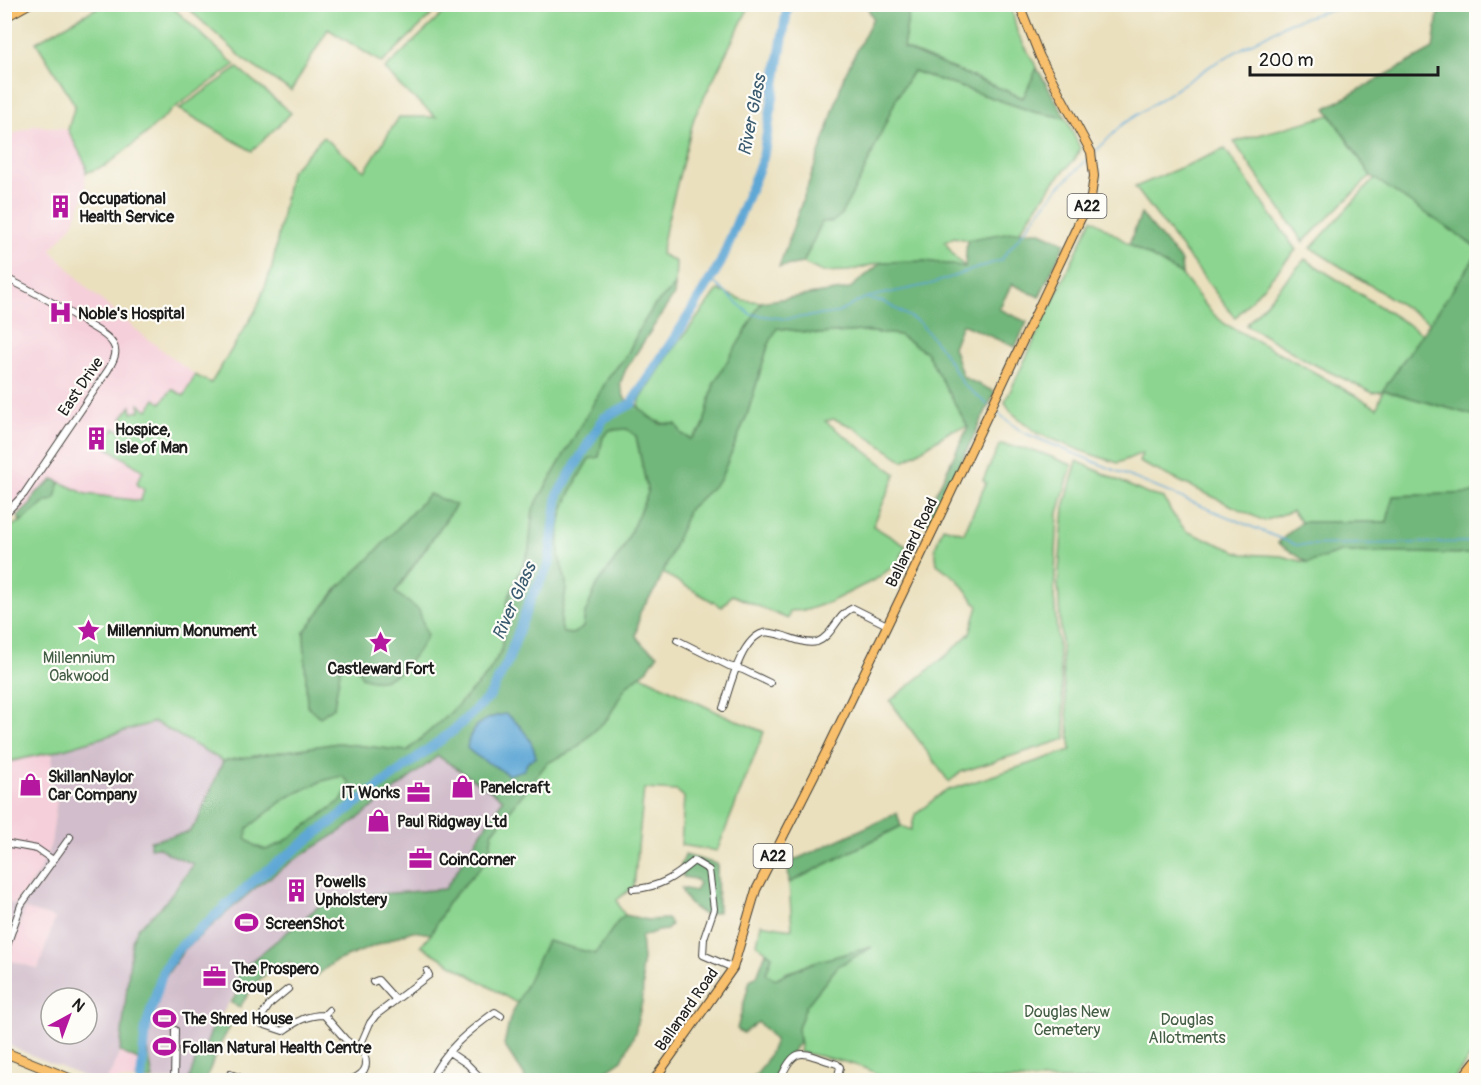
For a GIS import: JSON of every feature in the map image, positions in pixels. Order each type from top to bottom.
[{"type":"highway","points":[[4,1052],[73,1080]]},
{"type":"highway","points":[[1461,1080],[1476,1061]]},
{"type":"main road","points":[[4,18],[29,4]]},
{"type":"main road","name":"Ballanard Road","points":[[654,1080],[733,968],[756,890],[992,408],[1091,197],[1094,176],[1091,152],[1040,57],[1019,4]]},
{"type":"street","points":[[4,118],[7,131],[4,141]]},
{"type":"street","name":"East Drive","points":[[4,277],[59,306],[92,327],[113,344],[115,351],[114,361],[44,466],[18,503],[4,515]]},
{"type":"street","points":[[723,708],[735,668],[750,644],[763,633],[771,632],[808,643],[818,641],[826,636],[845,611],[853,608],[887,625]]},
{"type":"street","points":[[677,640],[770,683]]},
{"type":"street","points":[[4,954],[21,905],[70,837]]},
{"type":"street","points":[[4,843],[37,849],[53,860]]},
{"type":"street","points":[[633,889],[660,884],[677,875],[694,861],[703,865],[709,870],[714,909],[704,938],[703,955],[733,968]]},
{"type":"street","points":[[350,1080],[363,1075],[365,1070],[366,1061],[360,1046],[370,1023],[376,1015],[429,975],[427,971]]},
{"type":"street","points":[[378,980],[396,1000]]},
{"type":"street","points":[[288,989],[270,1004],[260,1018],[262,1024],[282,1034],[298,1020],[326,1013],[345,1039],[355,1047],[360,1046]]},
{"type":"street","points":[[431,1080],[458,1040],[495,1012],[501,1016]]},
{"type":"street","points":[[174,1080],[175,1030]]},
{"type":"street","points":[[449,1052],[467,1064],[479,1076]]},
{"type":"street","points":[[780,1080],[793,1056],[802,1054],[837,1064],[840,1067],[837,1080]]},
{"type":"shaded area","name":"Noble's Hospital","points":[[36,125],[68,130],[86,165],[85,193],[73,224],[51,250],[89,290],[195,375],[165,434],[140,501],[86,494],[54,479],[34,495],[31,504],[5,524],[5,137]]},
{"type":"shaded area","points":[[155,722],[223,761],[194,863],[163,905],[120,1052],[107,1080],[92,1080],[5,1044],[4,902],[16,904],[40,870],[51,844],[57,800],[49,798],[53,752]],"holes":[[[25,909],[55,918],[38,969],[9,960]]]},
{"type":"shaded area","points":[[53,752],[50,798],[57,800],[51,844],[40,870],[15,904],[5,902],[4,770],[7,762]]},
{"type":"shaded area","points":[[437,756],[503,799],[445,889],[406,891],[251,968],[220,1017],[195,1080],[134,1080],[165,977],[184,950],[254,889],[294,860],[346,828]]},
{"type":"shaded area","points":[[25,909],[55,918],[38,969],[9,960]]},
{"type":"shaded area","points":[[120,1052],[138,1060],[139,1068],[134,1080],[107,1080]]},
{"type":"green space","points":[[102,5],[170,5],[235,65],[173,109],[107,165],[86,173],[86,165],[68,130],[75,105],[36,42]]},
{"type":"green space","points":[[184,5],[442,5],[382,63],[328,29],[291,91],[247,62]]},
{"type":"green space","name":"Millennium Oakwood","points":[[452,5],[750,5],[694,118],[661,254],[676,262],[675,286],[654,306],[627,355],[610,375],[533,509],[529,550],[508,599],[501,651],[487,675],[450,713],[407,751],[338,743],[223,761],[155,722],[53,752],[8,762],[5,770],[5,529],[20,522],[47,501],[54,500],[60,482],[86,494],[141,501],[144,489],[138,486],[137,482],[143,471],[104,445],[115,428],[122,432],[129,423],[122,418],[131,406],[132,413],[140,411],[139,404],[148,410],[155,399],[161,403],[172,389],[184,396],[195,375],[211,383],[256,310],[272,268],[290,172],[323,137],[365,171],[399,117],[436,117],[401,87],[385,69]],"holes":[[[455,506],[395,593],[362,677],[355,662],[342,660],[307,706],[304,632],[338,588],[367,561]]]},
{"type":"green space","points":[[866,5],[910,5],[903,48],[1023,98],[1037,68],[1066,118],[1034,112],[913,71],[897,97],[862,176],[840,216],[832,222],[822,222],[803,263],[779,267],[844,76],[873,18]]},
{"type":"green space","points":[[910,5],[1011,5],[1017,32],[1037,68],[1024,98],[903,48]]},
{"type":"green space","points":[[1476,5],[1476,247],[1371,176],[1326,108],[1433,49],[1439,6]]},
{"type":"green space","points":[[238,68],[291,113],[252,151],[179,109]]},
{"type":"green space","points":[[913,71],[1034,112],[1066,118],[1080,148],[1075,159],[1054,182],[1019,232],[967,240],[954,237],[945,242],[965,267],[926,261],[882,262],[849,271],[822,272],[803,263],[822,222],[840,216],[862,176],[897,97]]},
{"type":"green space","points":[[1330,115],[1371,176],[1303,242],[1234,142]]},
{"type":"green space","points":[[1225,149],[1296,250],[1235,318],[1135,187]]},
{"type":"green space","points":[[1375,178],[1476,247],[1476,256],[1430,323],[1311,248]]},
{"type":"green space","points":[[1141,214],[1181,261],[1182,275],[1129,244]]},
{"type":"green space","points":[[1092,219],[1182,275],[1211,312],[1225,324],[1377,408],[1383,391],[1373,393],[1311,363],[1246,325],[1305,259],[1423,334],[1383,390],[1476,416],[1476,493],[1394,496],[1387,522],[1301,522],[1292,511],[1264,521],[1139,462],[1142,453],[1118,463],[1037,433],[1011,412],[1005,402]]},
{"type":"green space","points":[[1038,231],[1065,243],[1039,297],[1012,284],[999,309],[1027,322],[1015,347],[962,324],[953,347],[963,377],[995,392],[930,526],[927,523],[934,497],[968,427],[926,352],[899,335],[862,331],[819,334],[777,328],[768,346],[747,415],[720,480],[689,509],[657,587],[640,612],[636,636],[644,646],[658,654],[648,669],[626,686],[608,718],[574,750],[547,763],[492,833],[489,858],[449,901],[431,934],[412,931],[334,962],[316,976],[315,966],[301,976],[290,962],[272,969],[260,979],[240,1007],[231,1003],[237,993],[231,984],[248,964],[318,907],[341,897],[445,889],[503,799],[438,756],[346,828],[294,860],[254,889],[184,950],[165,977],[146,1035],[153,1080],[137,1080],[138,1060],[120,1052],[132,941],[138,928],[163,905],[194,864],[158,847],[150,848],[150,841],[189,832],[198,820],[223,761],[338,743],[407,751],[450,713],[487,675],[501,651],[508,599],[529,550],[533,509],[610,375],[627,355],[654,306],[675,286],[674,295],[626,369],[620,384],[625,399],[661,424],[676,424],[682,434],[691,439],[703,428],[714,383],[761,302],[849,289],[882,262],[926,261],[965,267],[967,240],[1011,232]],"holes":[[[627,429],[636,436],[648,493],[623,549],[597,585],[585,614],[583,628],[572,634],[563,633],[561,616],[566,583],[560,559],[559,540],[565,504],[589,459],[599,457],[603,437],[610,430]],[[342,776],[350,783],[342,800],[282,843],[266,850],[255,846],[246,838],[248,828],[286,798],[322,781]]]},
{"type":"green space","points":[[1476,256],[1476,416],[1383,390]]},
{"type":"green space","points":[[718,290],[743,300],[761,302],[746,332],[714,383],[703,428],[691,439],[682,434],[676,424],[659,422],[651,418],[639,407],[640,400],[669,355]]},
{"type":"green space","points":[[777,328],[819,334],[862,331],[900,335],[926,352],[968,427],[952,430],[904,461],[853,427],[834,419],[825,421],[896,474],[873,526],[906,546],[898,563],[876,579],[830,602],[807,610],[790,611],[788,619],[732,595],[722,607],[663,573],[689,509],[720,479],[747,415],[768,346]]},
{"type":"green space","points":[[627,429],[636,436],[648,493],[623,549],[597,585],[585,614],[583,628],[573,634],[563,633],[561,616],[566,583],[560,559],[559,540],[565,504],[589,458],[599,457],[603,437],[610,430]]},
{"type":"green space","points":[[1000,444],[1036,451],[1072,465],[1058,513],[1054,596],[1066,739],[961,772],[949,782],[890,701],[947,655],[970,633],[978,606],[957,579],[937,564],[935,548],[943,527],[964,533],[986,483],[983,480]]},
{"type":"green space","points":[[1077,461],[1147,494],[1164,498],[1186,531],[1243,554],[1281,556],[1308,563],[1341,552],[1476,554],[1476,1049],[1453,1080],[884,1080],[869,1070],[857,1066],[799,1052],[798,1028],[806,1006],[838,966],[869,948],[788,972],[775,979],[766,974],[772,956],[757,944],[761,924],[792,929],[789,883],[901,826],[911,830],[915,815],[943,792],[1071,750],[1063,676],[1058,584],[1064,507]]},
{"type":"green space","points":[[54,479],[60,482],[54,500],[47,501],[20,522],[18,516],[31,504],[34,495]]},
{"type":"green space","points":[[1476,493],[1476,554],[1341,552],[1308,563],[1278,543],[1301,522],[1387,522],[1393,496]]},
{"type":"green space","points":[[429,494],[456,505],[395,592],[419,610],[427,636],[409,663],[383,680],[362,677],[355,662],[342,660],[334,707],[320,717],[307,706],[304,632],[338,588],[367,561]]},
{"type":"green space","points":[[641,675],[764,732],[717,851],[681,845],[684,797],[677,791],[644,789],[634,886],[617,900],[625,915],[595,954],[547,941],[518,1004],[421,946],[431,934],[449,901],[489,858],[492,833],[547,763],[574,750],[608,718],[626,686]]},
{"type":"green space","points":[[342,776],[350,783],[342,800],[282,843],[266,850],[255,846],[245,838],[247,828],[286,798],[322,781]]},
{"type":"green space","points":[[897,813],[901,826],[789,883],[788,863]]},
{"type":"green space","points":[[685,855],[717,864],[718,912],[705,915],[687,901],[681,888],[695,891],[699,884],[695,879],[683,877],[681,864]]},
{"type":"green space","points":[[625,915],[648,920],[667,919],[671,924],[667,930],[641,937],[642,1002],[635,1033],[622,1060],[593,1080],[525,1080],[504,1045],[510,1018],[547,941],[595,954]]},
{"type":"green space","points":[[872,947],[838,966],[806,1006],[798,1028],[799,1043],[772,1080],[750,1080],[759,1072],[775,1040],[758,1022],[743,1033],[737,1029],[750,980],[757,976],[766,952],[772,956],[766,974],[775,979],[814,962]]},
{"type":"green space","points":[[216,1017],[231,1020],[230,1027],[217,1050],[206,1080],[189,1080],[197,1056],[204,1051]]},
{"type":"water","points":[[505,714],[525,732],[536,757],[528,762],[524,770],[508,775],[467,748],[471,734],[479,724],[491,717]]},
{"type":"waterway","name":"River Glass","points":[[141,1080],[146,1027],[163,971],[176,951],[256,879],[454,730],[489,697],[507,663],[530,600],[549,565],[558,494],[604,418],[631,404],[721,262],[763,158],[788,4]]},
{"type":"waterway","points":[[1096,151],[1123,124],[1212,65],[1288,23],[1319,13],[1361,4]]},
{"type":"waterway","points":[[710,279],[750,314],[786,319],[837,313],[865,298],[931,284],[1001,260],[1058,188],[1088,159]]},
{"type":"waterway","points":[[868,299],[884,302],[920,323],[943,351],[963,384],[988,405]]},
{"type":"waterway","points":[[994,410],[1022,432],[1296,545],[1476,542]]},
{"type":"place","name":"Occupational Health Service","points":[[61,207]]},
{"type":"place","name":"Noble's Hospital","points":[[60,313]]},
{"type":"place","name":"Hospice, Isle of Man","points":[[97,438]]},
{"type":"place","name":"Millennium Monument","points":[[89,630]]},
{"type":"place","name":"Castleward Fort","points":[[381,643]]},
{"type":"place","name":"SkillanNaylor Car Company","points":[[30,785]]},
{"type":"place","name":"Panelcraft","points":[[462,787]]},
{"type":"place","name":"IT Works","points":[[418,792]]},
{"type":"place","name":"Paul Ridgway Ltd","points":[[379,821]]},
{"type":"place","name":"CoinCorner","points":[[421,859]]},
{"type":"place","name":"Powells Upholstery","points":[[297,890]]},
{"type":"place","name":"ScreenShot","points":[[247,923]]},
{"type":"place","name":"The Prospero Group","points":[[214,977]]},
{"type":"place","name":"The Shred House","points":[[164,1018]]},
{"type":"place","name":"Follan Natural Health Centre","points":[[164,1047]]},
{"type":"park label","name":"Douglas New Cemetery","points":[[1067,1020]]},
{"type":"park label","name":"Douglas Allotments","points":[[1187,1028]]}]
